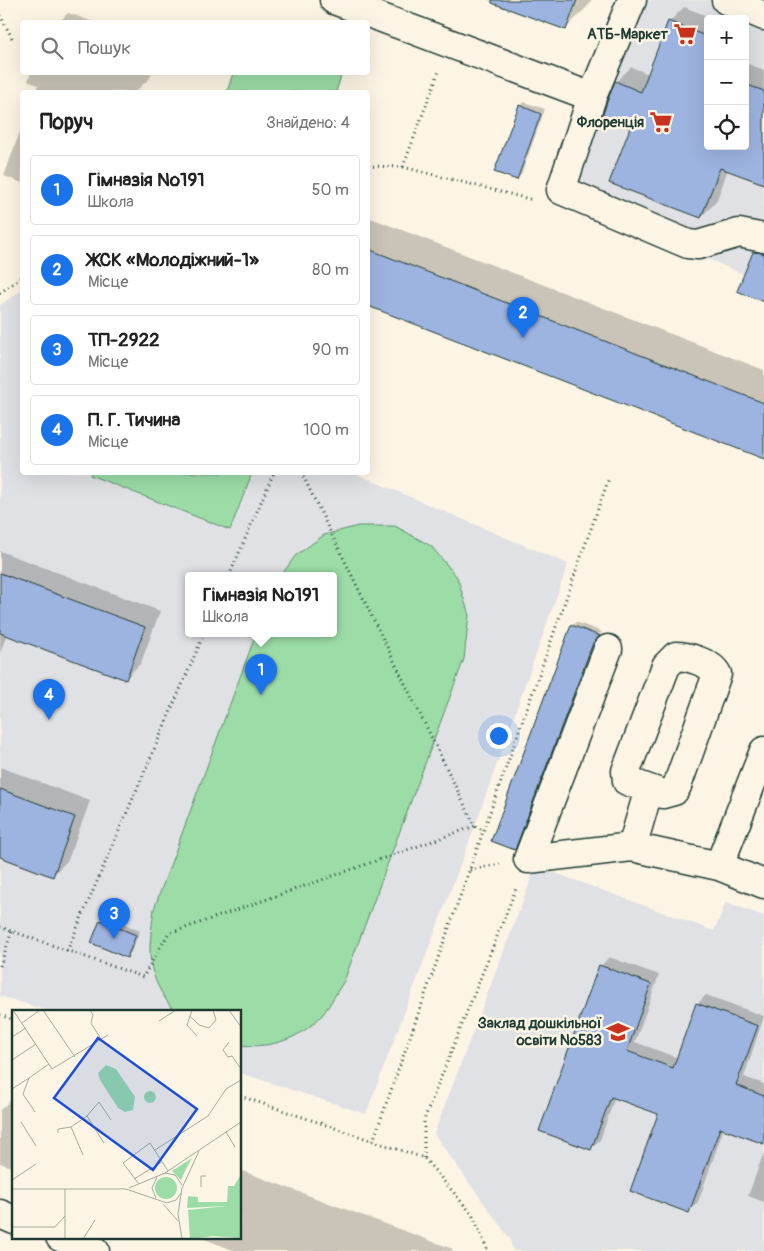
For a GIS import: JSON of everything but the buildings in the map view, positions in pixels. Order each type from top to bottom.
[{"type":"lane","points":[[334,0],[592,97]]},
{"type":"lane","points":[[632,0],[592,97],[561,190],[688,244],[698,245],[739,233],[764,238]]},
{"type":"lane","points":[[726,0],[764,16]]},
{"type":"lane","points":[[608,649],[528,859],[632,847],[718,866],[764,884]]},
{"type":"lane","points":[[676,656],[683,656],[715,670],[716,679],[674,791],[663,794],[649,789],[627,781],[626,771],[666,666],[676,656]]},
{"type":"lane","points":[[718,866],[764,751]]},
{"type":"lane","points":[[632,847],[649,789]]},
{"type":"lane","points":[[0,1214],[12,1219]]},
{"type":"lane","points":[[62,1238],[95,1251]]},
{"type":"path","points":[[0,15],[13,40]]},
{"type":"path","points":[[403,167],[449,44]]},
{"type":"path","points":[[370,166],[403,167],[532,200],[541,200],[561,190]]},
{"type":"path","points":[[0,294],[20,279]]},
{"type":"path","points":[[231,572],[273,475]]},
{"type":"path","points":[[302,475],[475,826],[484,830]]},
{"type":"path","points":[[373,1141],[609,478]]},
{"type":"path","points":[[67,951],[203,637]]},
{"type":"path","points":[[0,927],[143,977],[168,934],[475,826]]},
{"type":"path","points":[[424,1158],[424,1120],[528,859]]},
{"type":"path","points":[[0,966],[12,931]]},
{"type":"path","points":[[0,1015],[12,1019]]},
{"type":"path","points":[[241,1096],[424,1158],[472,1214],[488,1251]]},
{"type":"shaded area","points":[[619,0],[764,0],[764,283],[549,191]]},
{"type":"shaded area","points":[[20,291],[20,475],[359,475],[568,564],[475,826],[366,1114],[241,1073],[241,1010],[45,1010],[0,996],[0,305]]},
{"type":"shaded area","name":"Заклад дошкільної освіти №583","points":[[536,866],[714,931],[726,902],[764,916],[764,1251],[513,1251],[510,1239],[434,1134]]},
{"type":"green space","points":[[232,75],[341,75],[337,90],[228,90]]},
{"type":"green space","points":[[90,475],[251,475],[230,530]]},
{"type":"green space","points":[[358,526],[395,526],[431,546],[457,577],[469,615],[464,659],[344,981],[323,1014],[306,1030],[275,1043],[252,1046],[241,1045],[241,1010],[173,1010],[165,998],[153,974],[151,963],[150,951],[154,909],[255,637],[337,637],[337,572],[284,572],[295,556],[324,535]]},
{"type":"place","name":"АТБ-Маркет","points":[[685,34]]},
{"type":"place","name":"Флоренція","points":[[661,122]]},
{"type":"place","name":"ЖСК «Молодіжний-1»","points":[[523,338]]},
{"type":"place","name":"Гімназія №191","points":[[261,695]]},
{"type":"place","name":"П. Г. Тичина","points":[[49,720]]},
{"type":"place","name":"ТП-2922","points":[[114,939]]},
{"type":"place","name":"Заклад дошкільної освіти №583","points":[[618,1032]]}]
